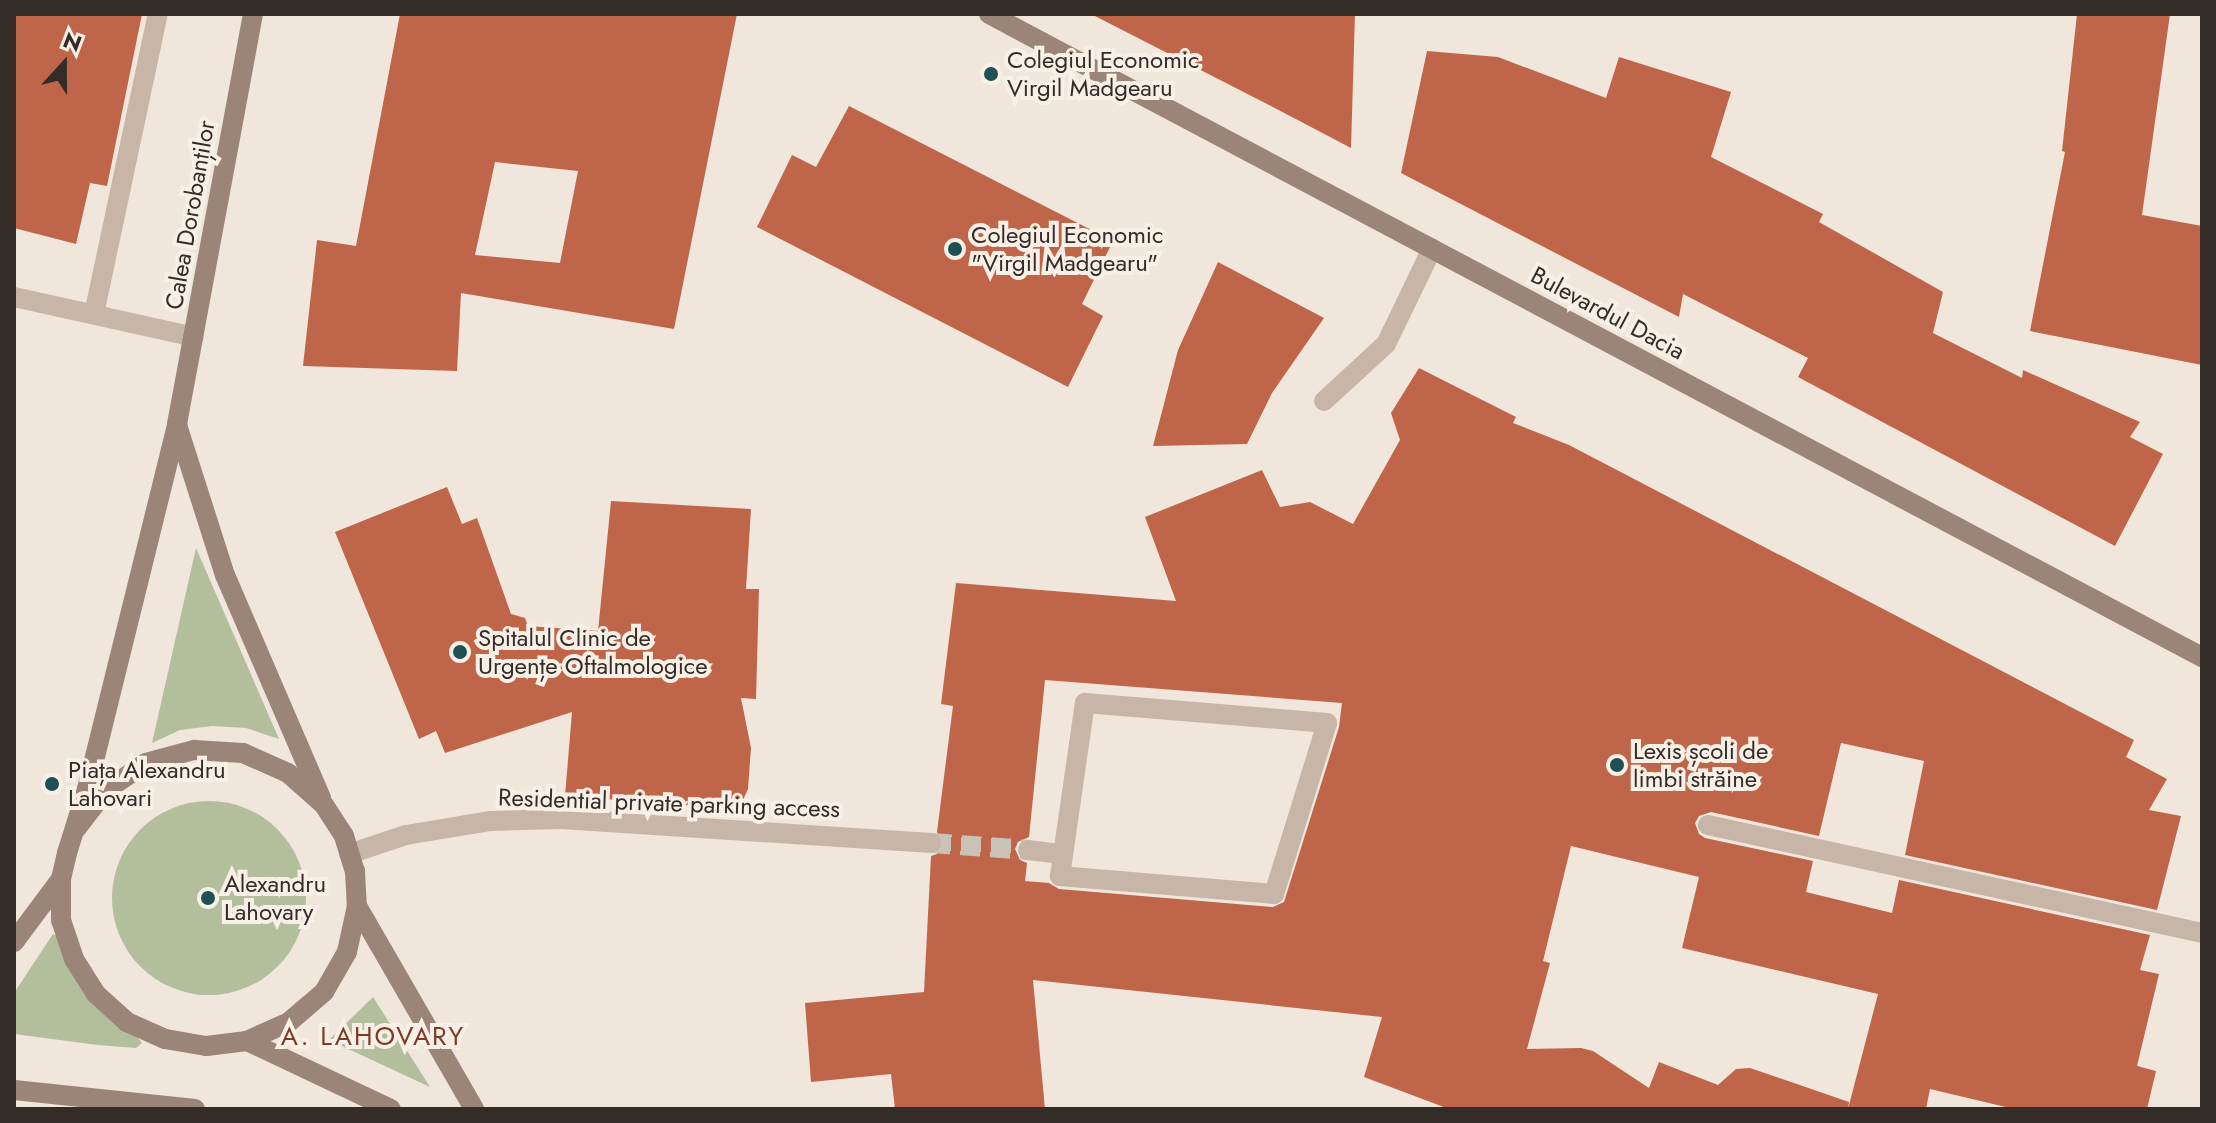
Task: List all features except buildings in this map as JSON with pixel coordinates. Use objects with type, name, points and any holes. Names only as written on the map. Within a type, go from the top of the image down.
[{"type":"street","points":[[94,314],[158,14]]},
{"type":"street","name":"Calea Dorobanților","points":[[177,424],[253,14]]},
{"type":"street","name":"Bulevardul Dacia","points":[[989,14],[2202,657]]},
{"type":"street","points":[[1324,401],[1386,344],[1432,249]]},
{"type":"street","points":[[14,297],[194,337]]},
{"type":"street","points":[[177,424],[225,575],[324,805],[344,836],[355,871],[357,906],[347,952],[324,992],[289,1022],[247,1041],[206,1046],[165,1039],[127,1022],[96,994],[74,959],[61,920],[61,879],[177,424]]},
{"type":"street","points":[[1085,703],[1327,723],[1274,894],[1060,876],[1062,854],[1085,703]]},
{"type":"street","points":[[76,829],[106,790],[146,763],[194,750],[243,753],[288,773],[324,805]]},
{"type":"street","name":"Residential private parking access","points":[[349,854],[406,835],[491,821],[561,819],[931,843]]},
{"type":"street","points":[[1708,825],[2202,933]]},
{"type":"street","points":[[1028,850],[1062,854]]},
{"type":"street","points":[[14,942],[61,879]]},
{"type":"street","points":[[357,906],[474,1109]]},
{"type":"street","points":[[247,1041],[391,1109]]},
{"type":"street","points":[[14,1090],[195,1109]]},
{"type":"green space","points":[[196,548],[279,739],[246,728],[212,726],[180,730],[152,743]]},
{"type":"green space","points":[[209,801],[246,808],[278,829],[299,861],[306,898],[299,935],[278,967],[246,988],[209,995],[172,988],[140,967],[119,935],[112,898],[119,861],[140,829],[172,808]]},
{"type":"green space","points":[[53,934],[63,939],[142,1043],[136,1048],[14,1034],[14,993]]},
{"type":"green space","points":[[373,997],[430,1087],[329,1040]]},
{"type":"tunnel","points":[[931,843],[1028,850]]},
{"type":"place","name":"Colegiul Economic Virgil Madgearu","points":[[991,74]]},
{"type":"place","name":"Colegiul Economic \"Virgil Madgearu\"","points":[[955,249]]},
{"type":"place","name":"Spitalul Clinic de Urgențe Oftalmologice","points":[[460,652]]},
{"type":"place","name":"Lexis școli de limbi străine","points":[[1617,765]]},
{"type":"place","name":"Piața Alexandru Lahovari","points":[[52,784]]},
{"type":"place","name":"Alexandru Lahovary","points":[[208,898]]},
{"type":"district","name":"A. LAHOVARY","points":[[373,1037]]}]
